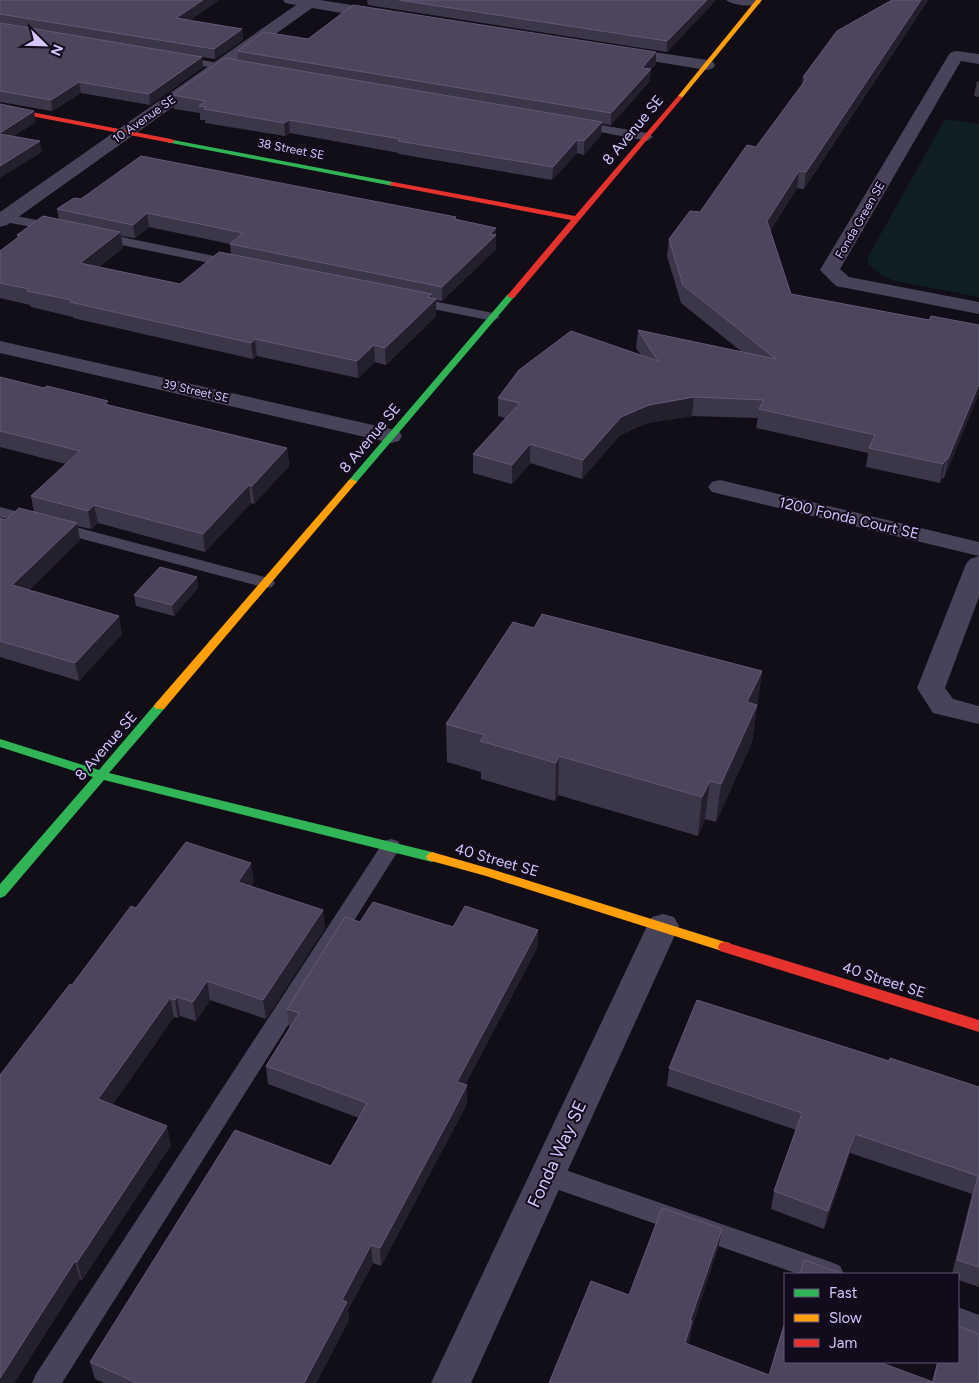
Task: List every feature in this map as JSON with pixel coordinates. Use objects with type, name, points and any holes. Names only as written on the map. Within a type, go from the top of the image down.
[{"type":"street","points":[[290,0],[396,17]]},
{"type":"street","name":"10 Avenue SE","points":[[2,219],[311,2]]},
{"type":"street","name":"8 Avenue SE","points":[[0,894],[647,137],[757,2]]},
{"type":"street","points":[[610,50],[707,65]]},
{"type":"street","name":"Fonda Green SE","points":[[979,59],[956,56],[830,270],[843,282],[979,308]]},
{"type":"street","name":"38 Street SE","points":[[0,108],[576,219]]},
{"type":"street","name":"39 Street SE","points":[[0,347],[391,436]]},
{"type":"street","name":"1200 Fonda Court SE","points":[[720,487],[979,549]]},
{"type":"street","points":[[979,564],[931,688],[943,706],[979,715]]},
{"type":"street","name":"40 Street SE","points":[[0,743],[102,775],[391,846],[487,872],[979,1026]]},
{"type":"street","name":"Fonda Way SE","points":[[452,1383],[663,926]]},
{"type":"lane","points":[[732,0],[757,2]]},
{"type":"lane","points":[[172,58],[248,71]]},
{"type":"lane","points":[[569,124],[647,137]]},
{"type":"lane","points":[[2,219],[78,232],[249,267]]},
{"type":"lane","points":[[395,297],[492,317]]},
{"type":"lane","points":[[0,512],[266,583]]},
{"type":"lane","points":[[46,1383],[391,846]]},
{"type":"lane","points":[[548,1174],[828,1273]]},
{"type":"lane","points":[[959,1319],[979,1327]]},
{"type":"shaded area","points":[[945,119],[979,124],[979,297],[895,281],[883,276],[868,264],[868,257]]},
{"type":"building","points":[[0,0],[203,0],[176,18],[242,29],[214,49],[0,14]]},
{"type":"building","points":[[399,0],[707,0],[667,41]]},
{"type":"building","points":[[892,0],[921,0],[806,172],[799,171],[767,221],[791,294],[929,320],[931,316],[979,325],[979,384],[948,459],[943,464],[869,448],[875,435],[759,409],[764,400],[694,397],[649,405],[621,417],[583,460],[530,444],[512,465],[473,454],[520,403],[498,398],[519,370],[571,331],[658,361],[638,330],[776,359],[683,285],[669,239],[690,211],[700,212],[747,145],[756,147],[807,78],[803,77],[837,31]]},
{"type":"building","points":[[353,5],[656,52],[642,68],[651,69],[611,113],[237,51],[264,32],[308,39]]},
{"type":"building","points":[[0,23],[202,57],[149,94],[79,82],[51,100],[0,91]]},
{"type":"building","points":[[225,58],[602,122],[584,141],[577,140],[553,167],[398,141],[400,139],[289,120],[284,123],[204,109],[206,107],[199,106],[206,101],[172,95]]},
{"type":"building","points":[[0,104],[34,111],[0,133]]},
{"type":"building","points":[[0,134],[40,141],[0,166]]},
{"type":"building","points":[[141,156],[456,217],[454,219],[496,228],[490,234],[496,235],[442,287],[230,244],[243,233],[147,213],[133,225],[57,209],[74,198],[81,199]]},
{"type":"building","points":[[43,216],[120,232],[80,263],[180,284],[219,252],[432,294],[428,297],[436,299],[385,348],[374,345],[357,361],[255,339],[251,343],[70,302],[71,300],[0,283],[0,251],[20,236],[17,235]]},
{"type":"building","points":[[0,377],[108,401],[104,404],[287,448],[252,486],[249,485],[203,534],[94,505],[88,511],[31,496],[80,451],[0,431]]},
{"type":"building","points":[[19,508],[77,523],[12,585],[119,616],[75,663],[0,641],[0,518],[6,520]]},
{"type":"building","points":[[160,567],[197,577],[172,605],[134,595]]},
{"type":"building","points":[[542,614],[762,671],[747,702],[757,705],[721,784],[710,781],[702,797],[559,756],[556,763],[480,741],[485,735],[446,724],[513,622],[534,628]]},
{"type":"building","points":[[186,842],[251,863],[238,882],[323,910],[263,1000],[207,981],[193,1002],[177,997],[175,1000],[170,998],[98,1099],[167,1126],[77,1262],[75,1261],[0,1378],[0,1075],[70,984],[72,985],[131,906],[136,908]]},
{"type":"building","points":[[373,902],[453,927],[465,906],[538,930],[457,1082],[467,1085],[380,1248],[371,1245],[342,1300],[347,1302],[304,1383],[137,1383],[90,1362],[235,1130],[331,1166],[367,1103],[266,1066],[299,1013],[287,1009],[345,917],[360,922]]},
{"type":"building","points":[[697,1000],[889,1061],[890,1058],[979,1087],[979,1267],[957,1260],[978,1176],[855,1134],[828,1211],[774,1191],[802,1113],[669,1068]]},
{"type":"building","points":[[662,1208],[722,1229],[690,1321],[692,1321],[685,1343],[769,1375],[784,1325],[784,1363],[882,1363],[933,1382],[938,1363],[959,1363],[959,1326],[979,1334],[979,1383],[549,1383],[591,1281],[629,1295]]},
{"type":"building","points":[[804,1260],[841,1273],[800,1273]]},
{"type":"traffic: fast","points":[[171,141],[393,184]]},
{"type":"traffic: fast","points":[[352,482],[511,296]]},
{"type":"traffic: fast","points":[[0,893],[160,706]]},
{"type":"traffic: fast","points":[[0,743],[101,775],[432,857]]},
{"type":"traffic: slow","points":[[680,97],[759,0]]},
{"type":"traffic: slow","points":[[160,706],[352,482]]},
{"type":"traffic: slow","points":[[432,857],[487,872],[725,947]]},
{"type":"traffic: jam","points":[[511,296],[680,97]]},
{"type":"traffic: jam","points":[[0,108],[171,141]]},
{"type":"traffic: jam","points":[[393,184],[577,219]]},
{"type":"traffic: jam","points":[[725,947],[979,1026]]}]
